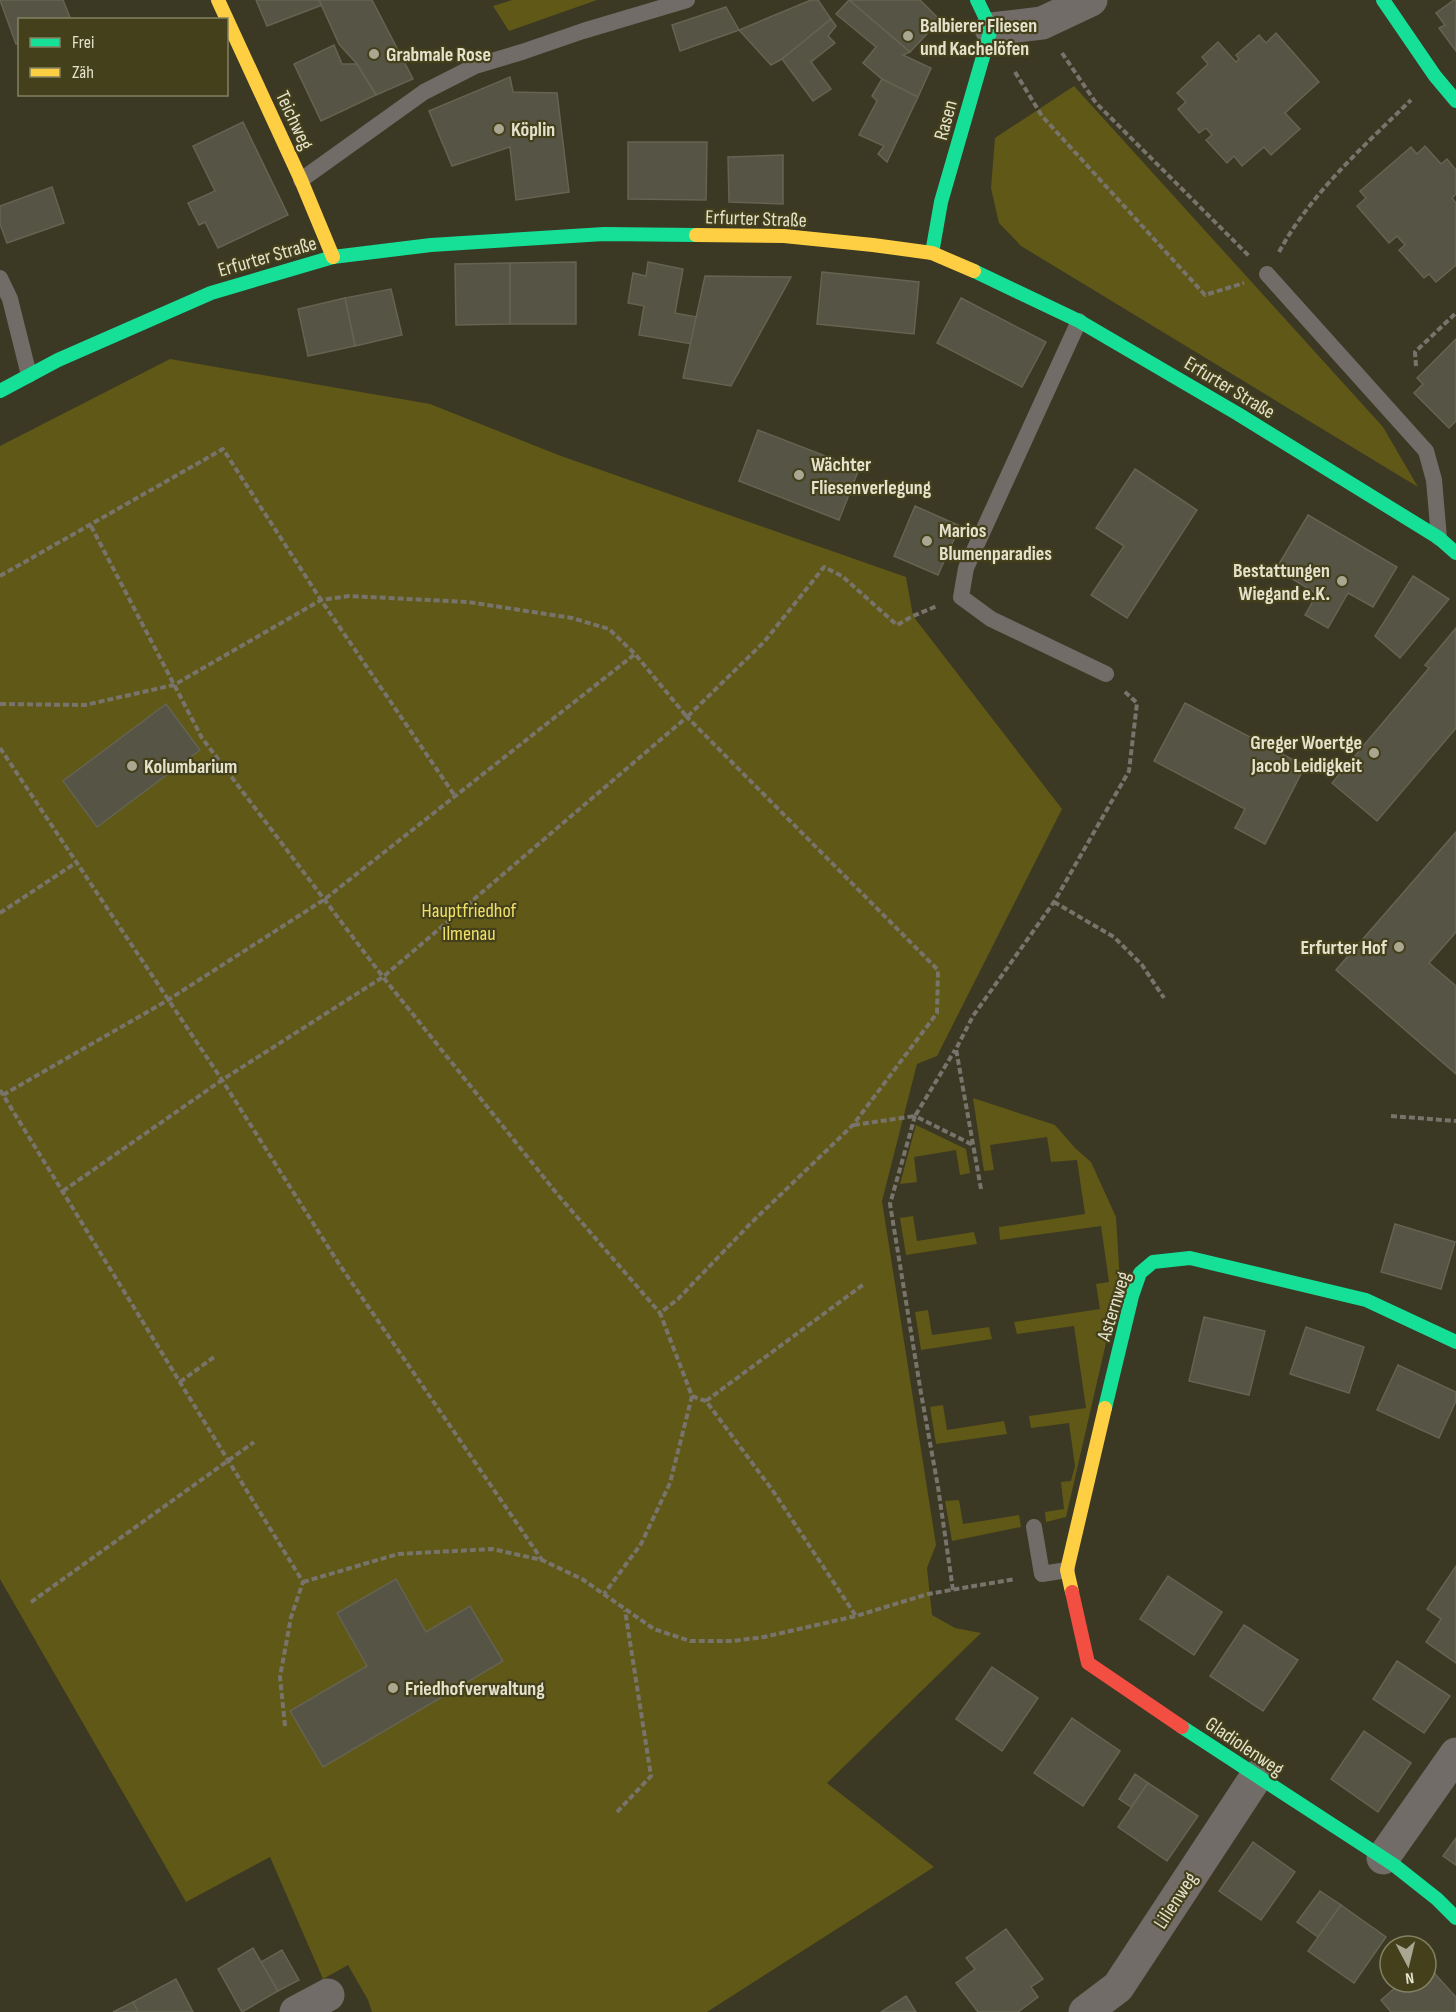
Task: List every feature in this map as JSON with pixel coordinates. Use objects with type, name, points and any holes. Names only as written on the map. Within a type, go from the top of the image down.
[{"type":"street","name":"Teichweg","points":[[218,0],[226,18]]},
{"type":"street","points":[[977,0],[991,29],[1042,23],[1091,0]]},
{"type":"street","points":[[1383,0],[1435,76],[1456,101]]},
{"type":"street","name":"Teichweg","points":[[228,22],[301,180],[333,257]]},
{"type":"street","name":"Rasen","points":[[932,253],[941,202],[991,29]]},
{"type":"street","name":"Erfurter Straße","points":[[0,392],[58,360],[211,293],[333,257],[431,245],[604,234],[784,236],[932,253],[978,272],[1079,321],[1238,414],[1439,538],[1456,553]]},
{"type":"street","name":"Asternweg","points":[[1067,1570],[1132,1296],[1140,1273],[1153,1262],[1190,1258],[1366,1300],[1456,1342]]},
{"type":"street","name":"Gladiolenweg","points":[[1067,1570],[1088,1663],[1256,1777],[1383,1858],[1443,1904],[1456,1918]]},
{"type":"street","points":[[1383,1858],[1456,1754]]},
{"type":"street","name":"Lilienweg","points":[[1085,2012],[1118,1988],[1256,1777]]},
{"type":"lane","points":[[301,180],[424,92],[476,66],[687,0]]},
{"type":"lane","points":[[1267,274],[1426,451],[1434,480],[1439,538]]},
{"type":"lane","points":[[0,278],[29,375]]},
{"type":"lane","points":[[1079,321],[966,568],[961,597],[991,619],[1106,674]]},
{"type":"lane","points":[[1034,1527],[1042,1574],[1067,1570]]},
{"type":"path","points":[[991,29],[1042,116],[1205,295],[1267,274],[1096,103],[1042,23]]},
{"type":"path","points":[[1280,249],[1287,236],[1347,162],[1435,76]]},
{"type":"path","points":[[1416,366],[1415,352],[1456,314]]},
{"type":"path","points":[[0,576],[223,449],[321,600],[455,796]]},
{"type":"path","points":[[91,526],[202,738],[383,977],[558,1195],[660,1313],[692,1396],[670,1483],[641,1544],[604,1594]]},
{"type":"path","points":[[63,1191],[222,1080],[383,977],[687,717],[764,642],[824,567],[842,576],[897,625],[913,616]]},
{"type":"path","points":[[0,704],[85,705],[174,685],[321,600],[350,596],[468,602],[572,618],[609,629],[635,654],[687,717],[938,970],[937,1013],[853,1125],[750,1224],[678,1299],[660,1313]]},
{"type":"path","points":[[3,1095],[168,1000],[325,899],[635,654]]},
{"type":"path","points":[[953,1590],[890,1204],[915,1116],[974,1016],[1054,902],[1129,771],[1137,703],[1106,674]]},
{"type":"path","points":[[0,748],[222,1080],[339,1264],[542,1560]]},
{"type":"path","points":[[0,913],[77,862]]},
{"type":"path","points":[[1054,902],[1114,937],[1142,965],[1164,998]]},
{"type":"path","points":[[956,1049],[981,1189]]},
{"type":"path","points":[[0,1090],[303,1582]]},
{"type":"path","points":[[853,1125],[915,1116],[974,1146]]},
{"type":"path","points":[[1391,1116],[1456,1121]]},
{"type":"path","points":[[706,1401],[864,1284]]},
{"type":"path","points":[[180,1382],[214,1357]]},
{"type":"path","points":[[692,1396],[706,1401],[772,1491],[856,1616]]},
{"type":"path","points":[[31,1602],[254,1442]]},
{"type":"path","points":[[303,1582],[398,1554],[492,1549],[542,1560],[589,1583],[654,1629],[690,1641],[732,1641],[764,1637],[856,1616],[928,1594],[1042,1574]]},
{"type":"path","points":[[285,1726],[280,1677],[291,1617],[303,1582]]},
{"type":"path","points":[[617,1812],[651,1776],[625,1609]]},
{"type":"green space","points":[[512,0],[597,0],[509,31],[493,6]]},
{"type":"green space","points":[[1074,86],[1383,427],[1418,487],[1021,246],[999,223],[991,188],[995,138]]},
{"type":"green space","name":"Hauptfriedhof Ilmenau","points":[[170,359],[430,404],[561,456],[906,577],[913,616],[1062,809],[937,1056],[917,1064],[882,1201],[936,1545],[927,1568],[932,1615],[955,1628],[981,1633],[827,1783],[934,1867],[707,2012],[372,2012],[368,2000],[348,1965],[323,1979],[270,1857],[186,1902],[0,1579],[0,446]]},
{"type":"green space","points":[[973,1098],[1055,1125],[1091,1162],[1116,1217],[1120,1282],[1066,1517],[1046,1522],[1045,1512],[1064,1509],[1061,1482],[1071,1481],[1075,1466],[1069,1423],[1031,1428],[1029,1416],[1086,1408],[1074,1326],[1017,1334],[1014,1322],[1100,1309],[1096,1284],[1109,1282],[1101,1226],[1000,1240],[999,1227],[1085,1214],[1077,1160],[1051,1162],[1047,1137],[990,1145],[994,1170],[984,1171]]},
{"type":"green space","points":[[916,1125],[966,1149],[970,1173],[960,1175],[956,1150],[914,1157],[917,1182],[900,1184]]},
{"type":"green space","points":[[913,1216],[917,1241],[974,1232],[977,1244],[906,1255],[900,1218]]},
{"type":"green space","points":[[928,1310],[932,1335],[989,1327],[992,1339],[921,1350],[915,1312]]},
{"type":"green space","points":[[943,1405],[947,1430],[1004,1421],[1007,1434],[936,1444],[930,1407]]},
{"type":"green space","points":[[959,1500],[963,1524],[1019,1515],[1021,1527],[952,1541],[945,1501]]},
{"type":"building","points":[[0,0],[63,0],[70,18],[18,18],[18,43],[16,44]]},
{"type":"building","points":[[256,0],[319,0],[322,5],[267,26]]},
{"type":"building","name":"Grabmale Rose","points":[[319,0],[372,0],[413,79],[376,95],[357,64],[339,44]]},
{"type":"building","points":[[811,0],[818,0],[831,19],[782,59],[771,65],[739,30]]},
{"type":"building","name":"Balbierer Fliesen und Kachelöfen","points":[[849,0],[920,0],[940,20],[910,52]]},
{"type":"building","points":[[849,0],[910,52],[903,55],[931,68],[918,97],[882,79],[863,63],[876,47],[836,14]]},
{"type":"building","points":[[1456,0],[1456,51],[1439,28],[1445,25],[1436,13]]},
{"type":"building","points":[[726,7],[739,30],[680,51],[672,25]]},
{"type":"building","points":[[831,19],[836,26],[828,36],[835,43],[811,62],[831,89],[813,101],[782,59]]},
{"type":"building","points":[[1276,33],[1319,82],[1285,113],[1300,129],[1271,155],[1264,147],[1242,166],[1234,156],[1227,163],[1206,140],[1212,135],[1206,128],[1199,133],[1178,109],[1186,102],[1177,93],[1208,64],[1202,57],[1218,42],[1236,62],[1239,59],[1236,55],[1259,35],[1266,43]]},
{"type":"building","points":[[334,45],[342,64],[357,64],[376,95],[321,121],[294,64]]},
{"type":"building","name":"Köplin","points":[[510,77],[513,92],[557,93],[569,192],[516,200],[510,147],[452,166],[429,111]]},
{"type":"building","points":[[882,79],[918,97],[887,162],[878,154],[884,146],[859,135],[877,101],[872,96]]},
{"type":"building","points":[[243,122],[288,215],[218,248],[205,222],[199,225],[188,203],[215,191],[193,146]]},
{"type":"building","points":[[628,142],[707,142],[706,200],[628,199]]},
{"type":"building","points":[[1425,146],[1441,164],[1447,159],[1456,170],[1456,194],[1452,198],[1456,203],[1456,265],[1436,282],[1429,274],[1424,278],[1399,250],[1405,245],[1397,236],[1389,243],[1357,206],[1366,198],[1360,191],[1411,147],[1417,154]]},
{"type":"building","points":[[783,155],[783,204],[729,202],[728,157]]},
{"type":"building","points":[[52,187],[64,223],[7,243],[0,224],[0,206]]},
{"type":"building","points":[[576,262],[576,324],[510,324],[510,263]]},
{"type":"building","points":[[648,262],[683,269],[675,313],[697,317],[692,344],[639,335],[644,306],[628,303],[633,273],[646,276]]},
{"type":"building","points":[[510,263],[510,324],[456,325],[455,264]]},
{"type":"building","points":[[822,272],[919,282],[914,334],[817,324]]},
{"type":"building","points":[[705,276],[791,277],[731,386],[683,378]]},
{"type":"building","points":[[391,289],[402,335],[355,346],[345,298]]},
{"type":"building","points":[[345,298],[355,346],[308,356],[298,309]]},
{"type":"building","points":[[961,298],[1046,342],[1022,387],[937,343]]},
{"type":"building","points":[[1456,339],[1456,421],[1449,428],[1414,393],[1423,384],[1417,378]]},
{"type":"building","name":"Wächter Fliesenverlegung","points":[[758,430],[859,469],[839,520],[739,481]]},
{"type":"building","points":[[1135,469],[1197,510],[1127,618],[1091,595],[1124,546],[1096,528]]},
{"type":"building","name":"Marios Blumenparadies","points":[[915,506],[960,526],[938,575],[894,556]]},
{"type":"building","name":"Bestattungen Wiegand e.K.","points":[[1308,515],[1397,567],[1373,607],[1348,593],[1328,628],[1305,615],[1317,594],[1276,569]]},
{"type":"building","points":[[1413,576],[1449,599],[1400,658],[1375,636]]},
{"type":"building","points":[[1456,628],[1456,728],[1377,821],[1332,783],[1429,668],[1425,665]]},
{"type":"building","points":[[1185,703],[1305,766],[1265,844],[1235,828],[1245,809],[1154,761]]},
{"type":"building","name":"Kolumbarium","points":[[166,704],[200,750],[97,827],[63,781]]},
{"type":"building","name":"Erfurter Hof","points":[[1456,832],[1456,932],[1429,963],[1456,986],[1456,1074],[1336,970]]},
{"type":"building","points":[[1395,1224],[1455,1242],[1441,1289],[1381,1272]]},
{"type":"building","points":[[1204,1317],[1265,1331],[1249,1395],[1189,1381]]},
{"type":"building","points":[[1306,1327],[1364,1347],[1349,1393],[1290,1374]]},
{"type":"building","points":[[1398,1365],[1456,1392],[1456,1401],[1439,1438],[1377,1410]]},
{"type":"building","points":[[1456,1566],[1456,1663],[1426,1642],[1441,1619],[1427,1609]]},
{"type":"building","points":[[1168,1576],[1222,1612],[1194,1655],[1140,1619]]},
{"type":"building","name":"Friedhofverwaltung","points":[[396,1579],[426,1632],[470,1606],[503,1661],[323,1767],[290,1711],[367,1666],[337,1613]]},
{"type":"building","points":[[1244,1625],[1298,1660],[1263,1711],[1210,1676]]},
{"type":"building","points":[[1397,1661],[1450,1696],[1424,1733],[1373,1699]]},
{"type":"building","points":[[992,1667],[1038,1698],[1002,1751],[956,1719]]},
{"type":"building","points":[[1072,1718],[1120,1751],[1083,1806],[1034,1773]]},
{"type":"building","points":[[1364,1731],[1411,1763],[1378,1812],[1331,1779]]},
{"type":"building","points":[[1135,1774],[1148,1783],[1131,1807],[1119,1799]]},
{"type":"building","points":[[1148,1783],[1198,1816],[1167,1861],[1118,1827]]},
{"type":"building","points":[[1456,1838],[1456,1865],[1443,1856]]},
{"type":"building","points":[[1253,1842],[1295,1872],[1261,1920],[1219,1891]]},
{"type":"building","points":[[1320,1891],[1341,1905],[1318,1937],[1297,1922]]},
{"type":"building","points":[[1341,1905],[1382,1934],[1378,1934],[1378,1948],[1354,1983],[1308,1951]]},
{"type":"building","points":[[1006,1929],[1043,1979],[1031,1987],[1038,1997],[1018,2012],[978,2012],[956,1983],[975,1969],[966,1958]]},
{"type":"building","points":[[253,1948],[278,1991],[242,2012],[218,1969]]},
{"type":"building","points":[[282,1950],[299,1980],[278,1991],[261,1962]]},
{"type":"building","points":[[1438,1977],[1456,1997],[1456,2012],[1391,2012],[1381,2000],[1388,1994],[1438,1994]]},
{"type":"building","points":[[176,1979],[193,2012],[138,2012],[133,2002]]},
{"type":"building","points":[[906,1996],[916,2012],[881,2012]]},
{"type":"building","points":[[133,2002],[138,2012],[113,2012]]},
{"type":"traffic: fast","points":[[932,253],[941,202],[991,29],[977,0]]},
{"type":"traffic: fast","points":[[1383,0],[1435,76],[1456,101]]},
{"type":"traffic: fast","points":[[0,391],[58,360],[211,293],[333,257],[431,245],[604,234],[696,235]]},
{"type":"traffic: fast","points":[[974,271],[1079,321],[1238,414],[1439,538],[1456,553]]},
{"type":"traffic: fast","points":[[1105,1408],[1132,1296],[1140,1273],[1153,1262],[1190,1258],[1366,1300],[1456,1342]]},
{"type":"traffic: fast","points":[[1182,1727],[1394,1865],[1437,1899],[1456,1918]]},
{"type":"traffic: slow","points":[[218,0],[226,18]]},
{"type":"traffic: slow","points":[[228,22],[301,180],[333,257]]},
{"type":"traffic: slow","points":[[696,235],[784,236],[873,245],[932,253],[974,271]]},
{"type":"traffic: slow","points":[[1072,1592],[1067,1570],[1105,1408]]},
{"type":"traffic: jam","points":[[1072,1592],[1088,1663],[1182,1727]]},
{"type":"place","name":"Balbierer Fliesen und Kachelöfen","points":[[908,36]]},
{"type":"place","name":"Grabmale Rose","points":[[374,54]]},
{"type":"place","name":"Köplin","points":[[499,129]]},
{"type":"place","name":"Wächter Fliesenverlegung","points":[[799,475]]},
{"type":"place","name":"Marios Blumenparadies","points":[[927,541]]},
{"type":"place","name":"Bestattungen Wiegand e.K.","points":[[1342,581]]},
{"type":"place","name":"Greger Woertge Jacob Leidigkeit","points":[[1374,753]]},
{"type":"place","name":"Kolumbarium","points":[[132,766]]},
{"type":"place","name":"Erfurter Hof","points":[[1399,947]]},
{"type":"place","name":"Friedhofverwaltung","points":[[393,1688]]}]
